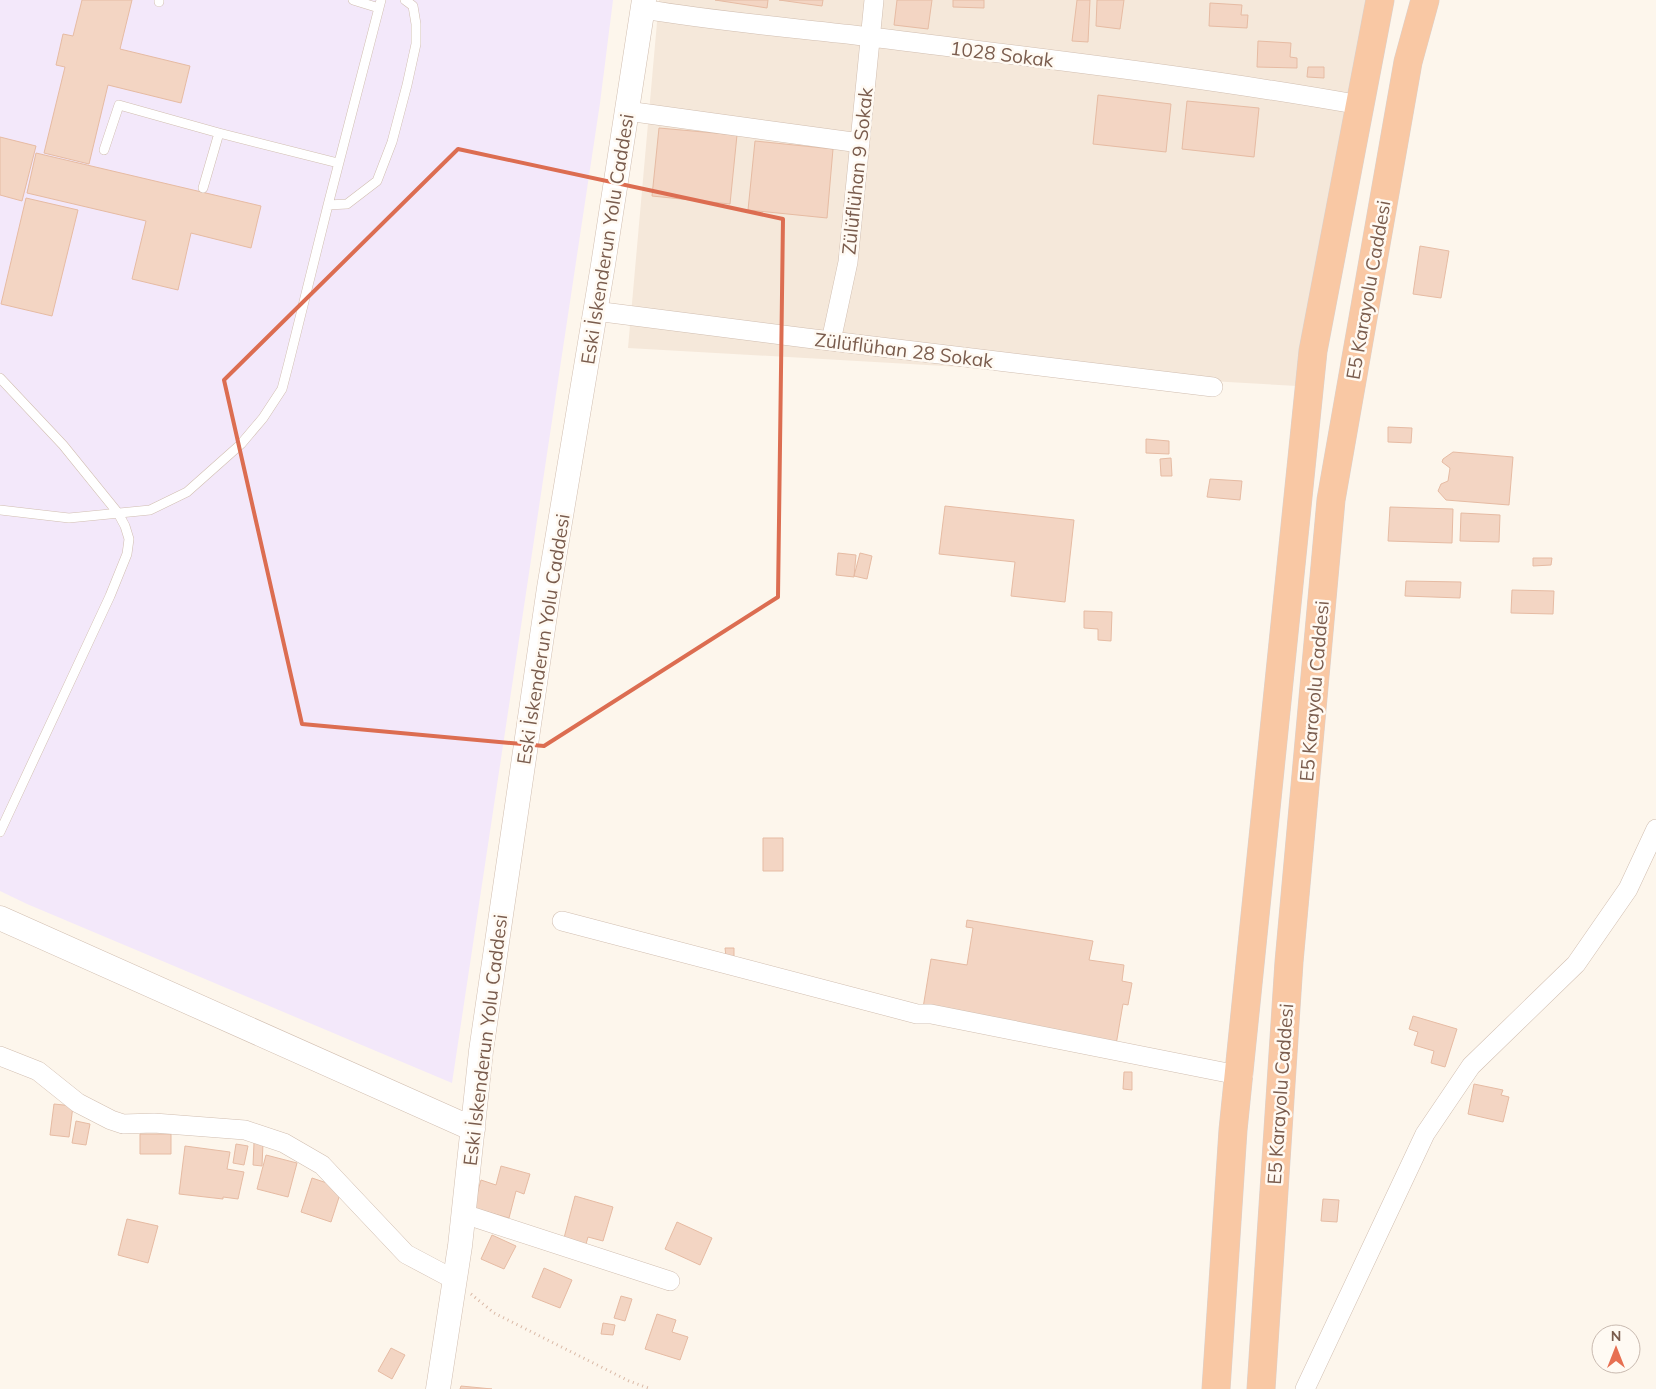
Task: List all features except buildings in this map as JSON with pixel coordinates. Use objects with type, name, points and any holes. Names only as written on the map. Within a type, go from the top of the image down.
[{"type":"highway","name":"E5 Karayolu Caddesi","points":[[1216,1389],[1233,1130],[1241,1076],[1313,350],[1380,0]]},
{"type":"highway","name":"E5 Karayolu Caddesi","points":[[1261,1389],[1289,962],[1331,500],[1408,62],[1426,0]]},
{"type":"street","name":"Zülüflühan 9 Sokak","points":[[831,341],[848,262],[874,0]]},
{"type":"street","name":"1028 Sokak","points":[[644,4],[693,18],[870,37],[1264,88],[1360,105]]},
{"type":"street","name":"Eski İskenderun Yolu Caddesi","points":[[438,1389],[464,1214],[481,1051],[548,598],[644,4]]},
{"type":"street","points":[[627,112],[860,143]]},
{"type":"street","name":"Zülüflühan 28 Sokak","points":[[595,311],[1214,387]]},
{"type":"street","points":[[1305,1389],[1425,1134],[1471,1066],[1576,964],[1628,889],[1656,830]]},
{"type":"street","points":[[0,918],[473,1128]]},
{"type":"street","points":[[562,921],[917,1014],[931,1014],[1241,1076]]},
{"type":"street","points":[[0,1056],[38,1070],[78,1103],[123,1124],[154,1123],[245,1130],[284,1143],[322,1165],[406,1254],[455,1280]]},
{"type":"street","points":[[464,1214],[670,1282]]},
{"type":"lane","points":[[0,510],[70,518],[150,510],[187,492],[241,444],[263,418],[282,389],[380,4],[352,0]]},
{"type":"lane","points":[[328,205],[346,204],[377,181],[392,142],[416,44],[416,24],[413,6],[405,0]]},
{"type":"lane","points":[[104,150],[118,105],[338,163]]},
{"type":"lane","points":[[203,188],[219,133]]},
{"type":"lane","points":[[0,378],[63,445],[118,514],[125,526],[129,539],[127,554],[110,596],[0,832]]},
{"type":"path","points":[[455,1280],[494,1313],[629,1381],[651,1389]]},
{"type":"highlighted area","points":[[458,149],[783,219],[778,597],[544,746],[302,724],[224,380]]},
{"type":"shaded area","points":[[0,0],[613,0],[600,103],[452,1083],[0,891]]},
{"type":"shaded area","points":[[659,0],[1371,0],[1297,386],[628,348]]}]
